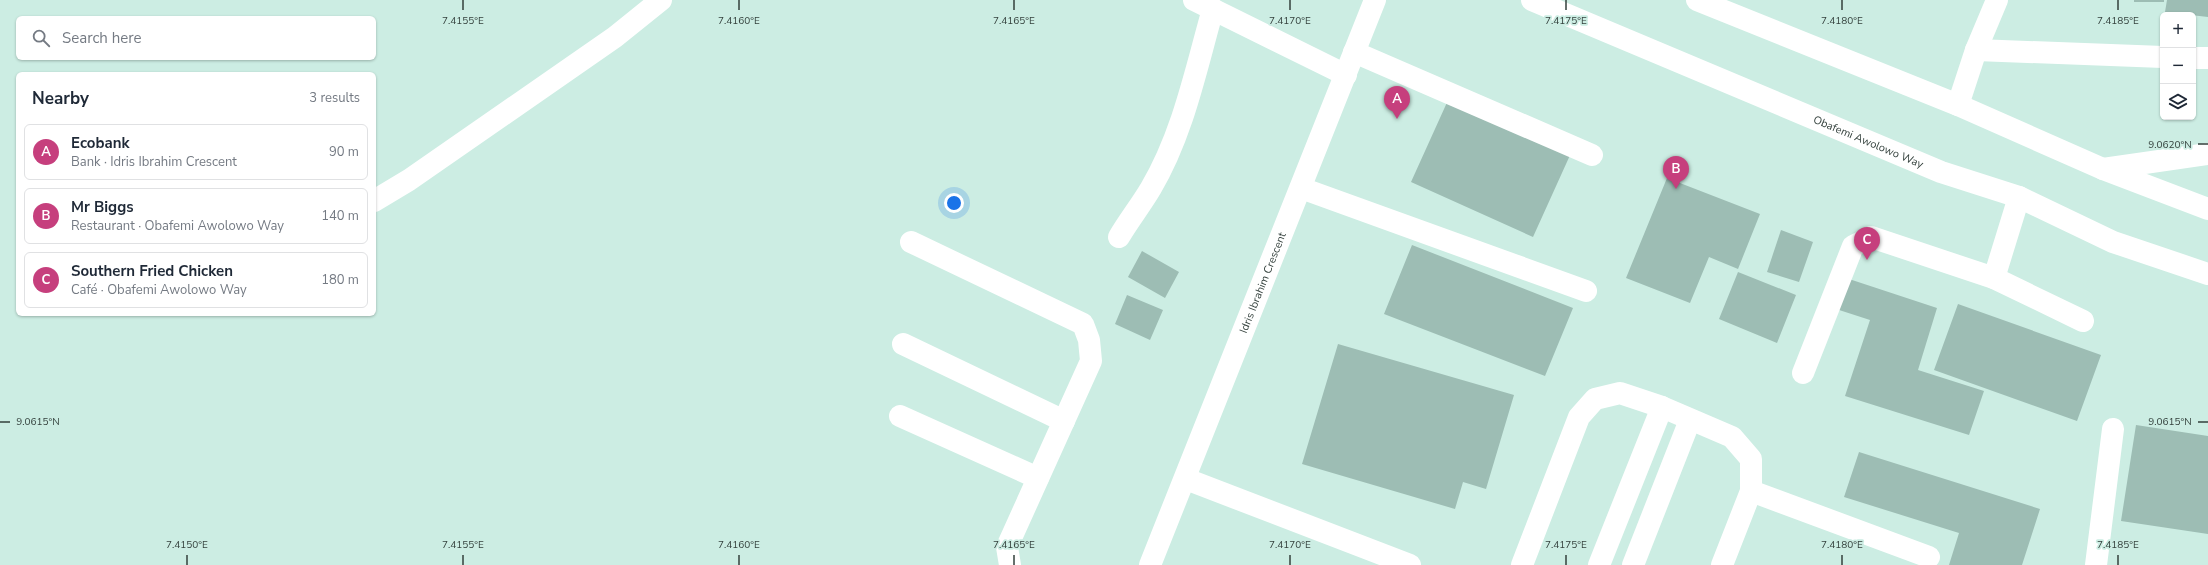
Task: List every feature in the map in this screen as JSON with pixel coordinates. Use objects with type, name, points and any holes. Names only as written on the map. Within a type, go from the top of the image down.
[{"type":"street","points":[[376,200],[409,180],[615,37],[661,0]]},
{"type":"street","name":"Idris Ibrahim Crescent","points":[[1150,565],[1186,478],[1375,0]]},
{"type":"street","name":"Obafemi Awolowo Way","points":[[1532,0],[1941,172],[2019,197],[2113,242],[2208,274]]},
{"type":"street","points":[[1697,0],[1958,105],[2103,169],[2208,209]]},
{"type":"street","points":[[1958,105],[1976,50],[1997,0]]},
{"type":"street","points":[[1119,236],[1151,188],[1168,153],[1182,118],[1203,4],[1346,75]]},
{"type":"street","points":[[1976,50],[2160,57]]},
{"type":"street","points":[[1354,52],[1592,155]]},
{"type":"street","points":[[2196,58],[2208,58]]},
{"type":"street","points":[[2103,169],[2208,154]]},
{"type":"street","points":[[1301,188],[1586,291]]},
{"type":"street","points":[[1994,278],[2019,197]]},
{"type":"street","points":[[1803,373],[1853,246],[1861,240],[1871,236],[1994,278],[2083,322]]},
{"type":"street","points":[[911,242],[1083,324],[1089,340],[1091,361],[1007,547],[1010,565]]},
{"type":"street","points":[[903,344],[1064,421]]},
{"type":"street","points":[[1522,565],[1579,417],[1595,399],[1620,392],[1732,438],[1751,459],[1751,491],[1722,565]]},
{"type":"street","points":[[1599,565],[1662,408]]},
{"type":"street","points":[[900,416],[1038,478]]},
{"type":"street","points":[[1633,565],[1690,420]]},
{"type":"street","points":[[2096,565],[2114,429]]},
{"type":"street","points":[[1186,478],[1410,565]]},
{"type":"street","points":[[1751,491],[1929,557]]},
{"type":"building","points":[[2134,0],[2164,0],[2164,2],[2134,2]]},
{"type":"building","points":[[2167,0],[2208,0],[2208,17],[2196,16],[2196,12],[2165,12]]},
{"type":"building","points":[[1449,98],[1571,153],[1533,237],[1411,182]]},
{"type":"building","points":[[1667,178],[1760,214],[1738,269],[1709,257],[1690,303],[1626,278]]},
{"type":"building","points":[[1781,230],[1813,242],[1799,282],[1767,272]]},
{"type":"building","points":[[1412,245],[1573,308],[1545,376],[1384,314]]},
{"type":"building","points":[[1142,251],[1179,272],[1165,298],[1128,277]]},
{"type":"building","points":[[1738,272],[1796,295],[1777,343],[1719,319]]},
{"type":"building","points":[[1846,278],[1937,308],[1918,370],[1984,391],[1969,435],[1845,396],[1870,320],[1836,309]]},
{"type":"building","points":[[1127,295],[1163,310],[1150,340],[1115,324]]},
{"type":"building","points":[[1958,304],[2101,355],[2077,421],[1934,370]]},
{"type":"building","points":[[1338,344],[1514,395],[1486,489],[1463,482],[1455,509],[1302,464]]},
{"type":"building","points":[[2136,425],[2208,436],[2208,534],[2121,521]]},
{"type":"building","points":[[1859,452],[2040,509],[2022,565],[1949,565],[1959,533],[1844,497]]},
{"type":"place","name":"Ecobank","points":[[1397,119]]},
{"type":"place","name":"Mr Biggs","points":[[1676,189]]},
{"type":"place","name":"Southern Fried Chicken","points":[[1867,260]]}]
